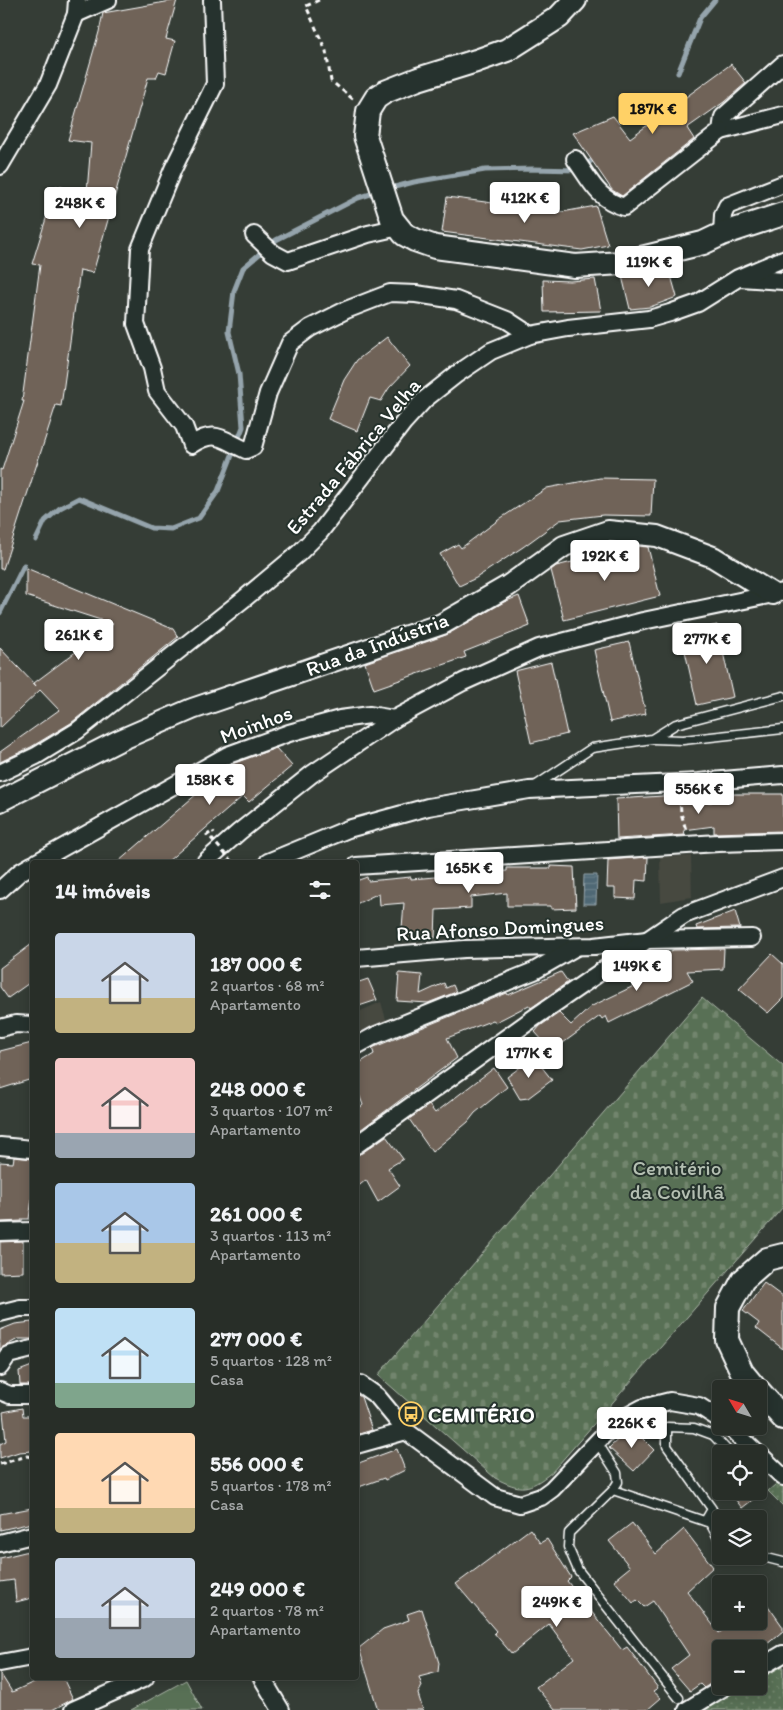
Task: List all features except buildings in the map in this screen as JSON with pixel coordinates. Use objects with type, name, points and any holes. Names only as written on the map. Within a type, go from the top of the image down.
[{"type":"main road","points":[[575,0],[559,17],[507,50],[418,79],[385,92],[376,98],[368,111],[365,136],[372,162],[395,223],[404,234],[436,247],[575,266],[621,263],[703,242],[783,214]]},
{"type":"main road","points":[[749,1380],[742,1372],[727,1340],[728,1308],[743,1280],[767,1259],[783,1255]]},
{"type":"main road","points":[[768,1401],[783,1418]]},
{"type":"street","points":[[0,166],[48,85],[76,7],[108,0]]},
{"type":"street","points":[[212,0],[215,84],[173,169],[140,249],[136,324],[152,368],[157,391],[184,426],[191,445],[203,437],[218,436],[246,450],[253,447],[268,393],[290,343],[310,328],[346,310],[390,293],[416,294],[456,300],[507,320],[530,336]]},
{"type":"street","points":[[721,131],[723,117],[783,64]]},
{"type":"street","points":[[575,159],[600,194],[612,203],[624,206],[721,131],[783,115]]},
{"type":"street","points":[[722,234],[723,215],[727,206],[783,184]]},
{"type":"street","points":[[254,235],[273,253],[288,261],[395,223]]},
{"type":"street","name":"Estrada Fábrica Velha","points":[[0,773],[36,756],[77,730],[245,598],[299,553],[320,532],[404,422],[424,400],[457,374],[491,351],[530,336],[568,328],[649,319],[670,313],[698,303],[738,278],[783,259]]},
{"type":"street","points":[[738,278],[783,281]]},
{"type":"street","name":"Rua da Indústria","points":[[0,801],[118,741],[192,709],[442,624],[508,586],[564,546],[608,532],[657,536],[713,557],[778,593]]},
{"type":"street","points":[[207,860],[312,774],[394,720],[463,682],[539,648],[643,621],[778,593]]},
{"type":"street","name":"Moinhos","points":[[41,860],[228,755],[289,733],[340,719],[370,715],[394,720]]},
{"type":"street","points":[[272,860],[348,829],[428,807],[529,790],[699,782],[783,775]]},
{"type":"street","points":[[359,866],[689,845],[783,842]]},
{"type":"street","points":[[0,890],[20,872],[30,866]]},
{"type":"street","points":[[359,1142],[684,916],[783,878]]},
{"type":"street","name":"Rua Afonso Domingues","points":[[359,958],[464,949],[578,946],[647,940],[752,938]]},
{"type":"street","points":[[359,1044],[376,1035],[534,971],[578,946]]},
{"type":"street","points":[[8,1026],[30,1012]]},
{"type":"street","points":[[8,1026],[30,1024]]},
{"type":"street","points":[[0,1146],[30,1149]]},
{"type":"street","points":[[0,1232],[30,1232]]},
{"type":"street","points":[[0,1313],[20,1308],[30,1308]]},
{"type":"street","points":[[0,1367],[8,1355],[30,1350]]},
{"type":"street","points":[[359,1384],[377,1396],[406,1432],[495,1497],[520,1504],[541,1497],[552,1489],[616,1422],[642,1408],[670,1401],[699,1406],[712,1414]]},
{"type":"street","points":[[0,1391],[10,1395],[30,1395]]},
{"type":"street","points":[[359,1444],[406,1432]]},
{"type":"street","points":[[738,1435],[748,1445]]},
{"type":"street","points":[[767,1462],[783,1477]]},
{"type":"street","points":[[0,1543],[30,1536]]},
{"type":"street","points":[[767,1663],[783,1654]]},
{"type":"street","points":[[0,1663],[30,1657]]},
{"type":"street","points":[[72,1710],[140,1680]]},
{"type":"street","points":[[263,1680],[281,1710]]},
{"type":"street","points":[[683,1704],[712,1692]]},
{"type":"lane","points":[[652,739],[676,724],[783,696]]},
{"type":"lane","points":[[529,790],[592,748],[652,739],[683,740],[783,729]]},
{"type":"lane","points":[[705,1521],[712,1509],[667,1446],[668,1427],[694,1428],[713,1435],[722,1445]]},
{"type":"lane","points":[[597,1442],[617,1473],[618,1482],[613,1490],[569,1533],[568,1547],[578,1570],[683,1704]]},
{"type":"lane","points":[[613,1490],[705,1521],[710,1523],[712,1527]]},
{"type":"lane","points":[[767,1558],[783,1562]]},
{"type":"path","points":[[318,0],[306,6],[326,51],[331,81],[354,100]]},
{"type":"path","points":[[680,796],[681,813],[689,845]]},
{"type":"path","points":[[211,838],[230,860]]},
{"type":"path","points":[[0,1464],[30,1456]]},
{"type":"shaded area","points":[[691,856],[692,897],[661,902],[660,857]]},
{"type":"shaded area","points":[[381,1002],[388,1026],[359,1039],[359,1012]]},
{"type":"green space","name":"Cemitério da Covilhã","points":[[702,998],[783,1066],[783,1207],[552,1472],[530,1486],[518,1487],[504,1482],[495,1478],[378,1375]]},
{"type":"green space","points":[[783,1478],[783,1506],[768,1491]]},
{"type":"green space","points":[[783,1666],[783,1710],[703,1710],[727,1695],[767,1695],[767,1675]]},
{"type":"green space","points":[[186,1680],[202,1710],[131,1710]]},
{"type":"water","points":[[584,875],[597,875],[596,904],[583,904]]},
{"type":"waterway","points":[[678,73],[700,18],[715,0]]},
{"type":"waterway","points":[[387,189],[414,182],[485,170],[578,170],[591,161]]},
{"type":"waterway","points":[[36,540],[45,521],[60,508],[79,498],[151,528],[171,529],[199,518],[218,491],[243,427],[239,374],[229,332],[234,291],[243,268],[276,240],[358,198],[377,192]]},
{"type":"waterway","points":[[0,613],[24,565]]},
{"type":"place","name":"CEMITÉRIO","points":[[411,1414]]}]
